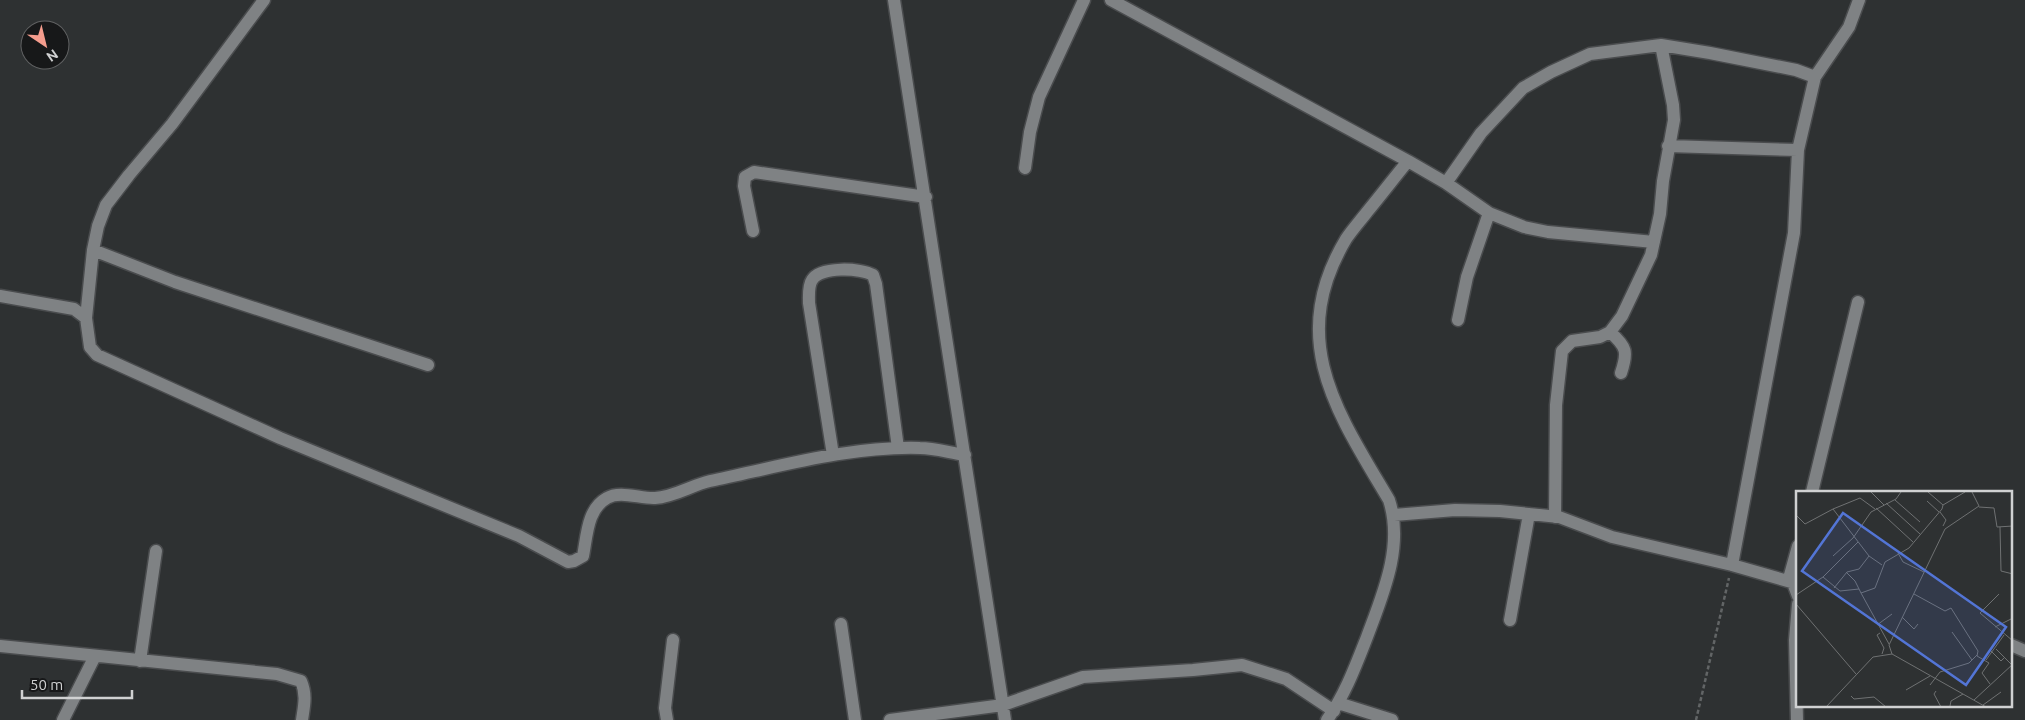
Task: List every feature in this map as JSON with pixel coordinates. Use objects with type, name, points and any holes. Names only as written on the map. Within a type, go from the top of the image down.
[{"type":"street","points":[[264,0],[172,124],[106,205],[98,226],[93,250],[86,318],[90,347],[97,355],[280,438],[519,536],[568,562],[583,556],[592,513],[608,497],[629,495],[656,498],[699,484],[833,455],[898,448],[922,448],[965,455]]},
{"type":"street","points":[[894,0],[926,197],[1004,720]]},
{"type":"street","points":[[1025,168],[1030,132],[1039,97],[1084,0]]},
{"type":"street","points":[[1111,0],[1408,161],[1446,183],[1489,213],[1524,227],[1548,232],[1654,242]]},
{"type":"street","points":[[1732,565],[1794,233],[1798,150],[1815,77],[1849,27],[1859,0]]},
{"type":"street","points":[[1446,183],[1481,133],[1523,88],[1551,72],[1590,54],[1661,45],[1710,52],[1796,70],[1815,77]]},
{"type":"street","points":[[1555,517],[1556,405],[1562,351],[1572,341],[1600,337],[1610,332],[1622,316],[1651,254],[1654,242],[1660,214],[1668,146],[1674,120],[1673,104],[1661,45]]},
{"type":"street","points":[[1668,146],[1798,150]]},
{"type":"street","points":[[1333,711],[1355,668],[1383,596],[1392,558],[1394,515],[1389,500],[1338,411],[1324,373],[1319,340],[1325,285],[1347,237],[1408,161]]},
{"type":"street","points":[[753,231],[744,186],[745,177],[754,172],[926,197]]},
{"type":"street","points":[[1458,320],[1467,277],[1489,213]]},
{"type":"street","points":[[93,250],[175,282],[428,365]]},
{"type":"street","points":[[833,455],[809,303],[810,287],[813,278],[819,274],[856,268],[872,275],[876,284],[898,448]]},
{"type":"street","points":[[0,296],[74,309],[86,318]]},
{"type":"street","points":[[1812,491],[1858,302]]},
{"type":"street","points":[[1610,332],[1624,344],[1626,350],[1621,373]]},
{"type":"street","points":[[1394,515],[1455,510],[1500,511],[1555,517],[1612,537],[1732,565],[1795,583]]},
{"type":"street","points":[[1510,620],[1529,514]]},
{"type":"street","points":[[140,661],[156,551]]},
{"type":"street","points":[[1795,583],[1790,575],[1796,553]]},
{"type":"street","points":[[841,624],[856,720]]},
{"type":"street","points":[[667,720],[665,708],[673,640]]},
{"type":"street","points":[[2012,645],[2025,651]]},
{"type":"street","points":[[0,646],[277,674],[301,681],[305,689],[302,720]]},
{"type":"street","points":[[63,720],[95,656]]},
{"type":"street","points":[[890,720],[1003,705],[1083,677],[1242,665],[1286,679],[1333,711],[1392,720]]},
{"type":"path","points":[[1696,720],[1732,565]]}]
